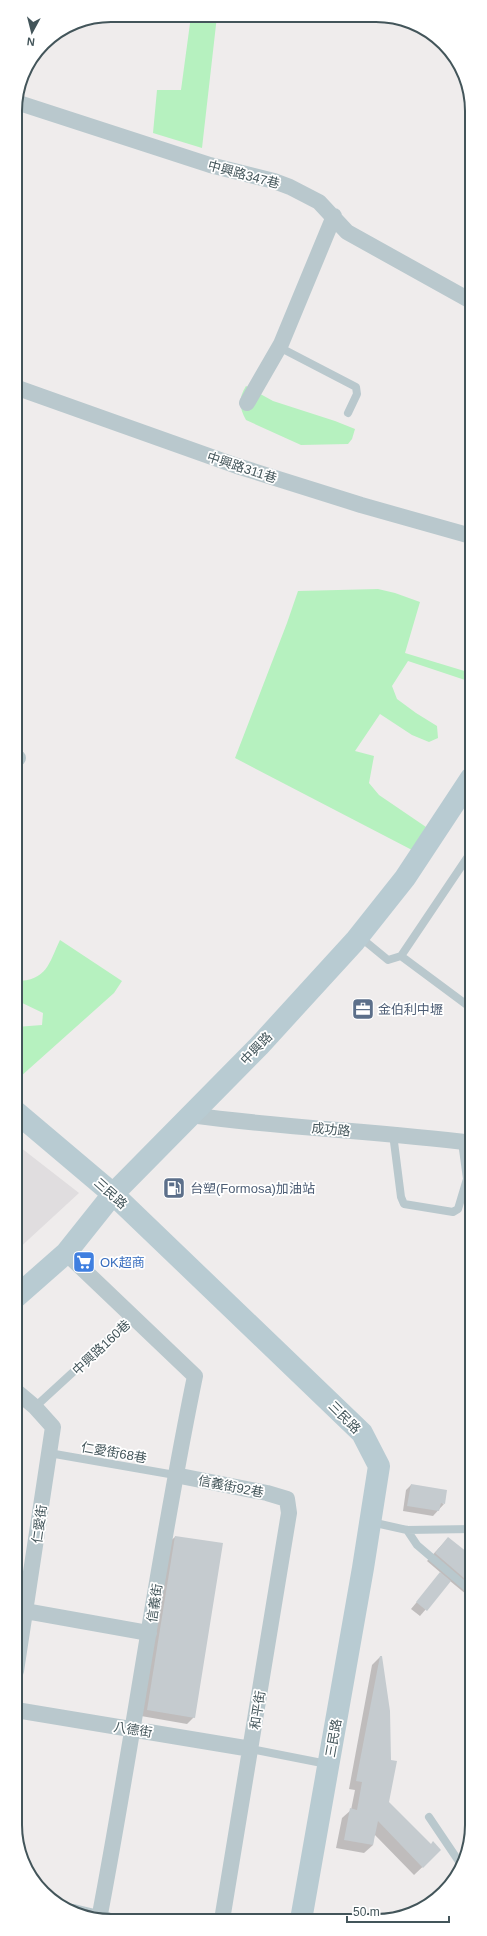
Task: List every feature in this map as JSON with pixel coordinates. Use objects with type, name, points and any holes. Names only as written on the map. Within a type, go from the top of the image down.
[{"type":"street","name":"中興路347巷","points":[[22,104],[210,165],[274,181],[319,202],[334,216],[346,232],[465,298]]},
{"type":"street","points":[[247,403],[280,347],[334,216]]},
{"type":"street","name":"中興路311巷","points":[[22,389],[237,466],[361,505],[465,534]]},
{"type":"street","name":"中興路","points":[[22,1292],[66,1253],[113,1194],[259,1046],[359,936],[405,878],[465,787]]},
{"type":"street","name":"成功路","points":[[190,1115],[235,1121],[393,1134],[465,1143]]},
{"type":"street","name":"三民路","points":[[22,1117],[113,1194],[362,1433],[379,1466],[302,1914]]},
{"type":"street","name":"中興路160巷","points":[[66,1253],[133,1317]]},
{"type":"street","name":"信義街","points":[[100,1913],[134,1729],[175,1475],[195,1376],[133,1317]]},
{"type":"street","name":"仁愛街","points":[[22,1398],[35,1407],[53,1427],[22,1635]]},
{"type":"street","name":"信義街92巷","points":[[175,1475],[267,1493],[287,1499]]},
{"type":"street","name":"和平街","points":[[223,1914],[251,1749],[288,1512],[287,1499]]},
{"type":"street","points":[[26,1611],[149,1633]]},
{"type":"street","name":"八德街","points":[[22,1711],[251,1749]]},
{"type":"lane","points":[[280,347],[356,387],[357,394],[348,413]]},
{"type":"lane","points":[[359,936],[388,960],[401,956],[465,861]]},
{"type":"lane","points":[[401,956],[465,1003]]},
{"type":"lane","points":[[393,1134],[401,1197],[404,1204],[453,1212],[458,1209],[465,1186]]},
{"type":"lane","name":"中興路160巷","points":[[35,1407],[133,1317]]},
{"type":"lane","name":"仁愛街68巷","points":[[49,1453],[175,1475]]},
{"type":"lane","points":[[370,1522],[407,1530],[465,1530]]},
{"type":"lane","points":[[407,1530],[417,1545],[465,1586]]},
{"type":"lane","points":[[251,1749],[328,1764]]},
{"type":"lane","points":[[429,1817],[458,1860]]},
{"type":"shaded area","points":[[22,1149],[79,1193],[22,1245]]},
{"type":"green space","points":[[190,22],[216,22],[202,148],[153,133],[157,90],[181,90]]},
{"type":"green space","points":[[246,386],[273,401],[355,429],[352,439],[348,444],[301,445],[246,420],[240,403]]},
{"type":"green space","points":[[378,589],[395,593],[420,602],[405,653],[465,671],[465,680],[408,661],[392,686],[397,699],[437,726],[438,738],[429,742],[412,735],[380,714],[355,751],[374,756],[369,783],[379,795],[426,827],[412,850],[235,758],[298,591]]},
{"type":"green space","points":[[60,940],[122,981],[114,993],[22,1075],[22,1027],[42,1025],[43,1013],[22,1003],[22,980],[34,978],[41,974],[49,963]]},
{"type":"building","points":[[411,1484],[447,1490],[445,1504],[441,1503],[439,1511],[407,1506]]},
{"type":"building","points":[[175,1536],[223,1543],[195,1718],[147,1710]]},
{"type":"building","points":[[448,1537],[465,1550],[465,1579],[435,1553]]},
{"type":"building","points":[[440,1572],[451,1581],[427,1611],[416,1602]]},
{"type":"building","points":[[380,1656],[382,1656],[390,1711],[391,1760],[397,1761],[389,1802],[431,1844],[433,1841],[441,1850],[423,1868],[378,1821],[373,1845],[344,1840],[350,1808],[357,1810],[362,1782],[356,1781]]},
{"type":"place","name":"金伯利中壢","points":[[363,1009]]},
{"type":"place","name":"台塑(Formosa)加油站","points":[[174,1188]]},
{"type":"place","name":"OK超商","points":[[84,1262]]}]
